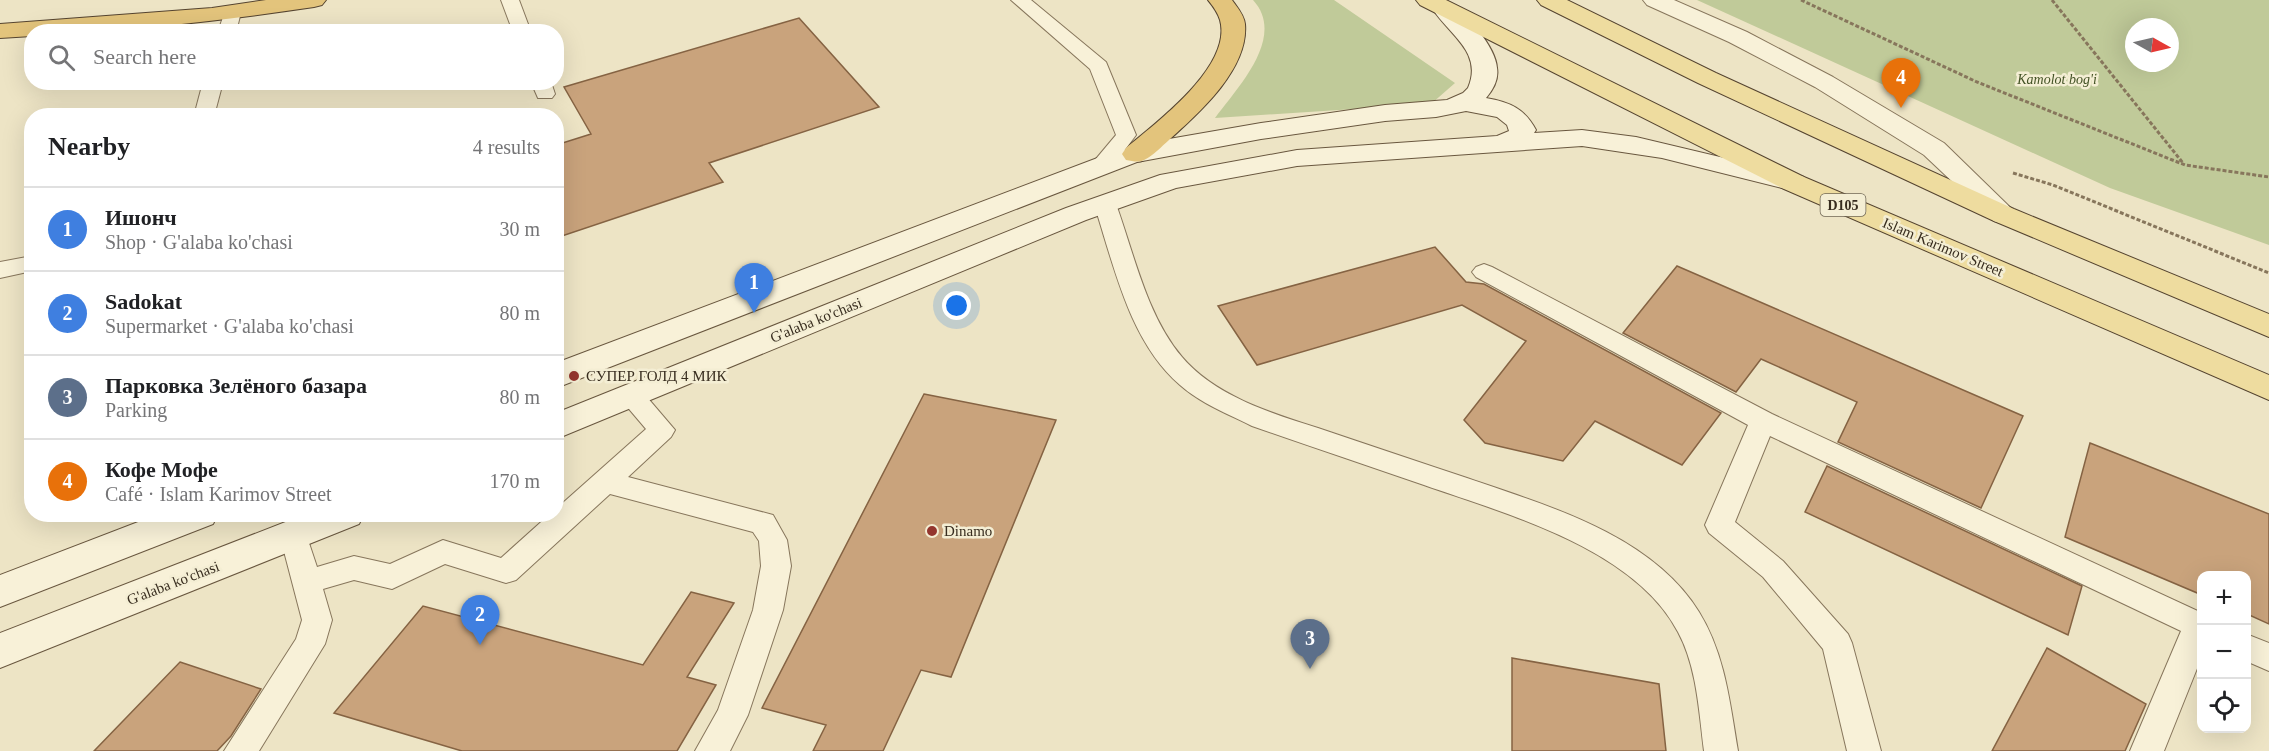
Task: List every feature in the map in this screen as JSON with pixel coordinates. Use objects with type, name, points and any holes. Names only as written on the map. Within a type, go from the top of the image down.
[{"type":"highway","points":[[39,24],[173,0]]},
{"type":"highway","points":[[178,24],[229,22],[314,0]]},
{"type":"highway","points":[[1136,154],[1190,106],[1216,77],[1230,48],[1233,23],[1220,0]]},
{"type":"highway","points":[[0,31],[24,27]]},
{"type":"highway","points":[[0,31],[24,30]]},
{"type":"main road","points":[[1549,0],[1707,78],[2004,215],[2269,326]]},
{"type":"main road","points":[[1654,0],[1738,37],[1824,82],[1934,148],[2004,215]]},
{"type":"main road","points":[[564,373],[1057,182],[1136,154],[1250,133],[1402,111],[1460,107],[1479,92],[1486,75],[1483,58],[1474,39],[1437,5]]},
{"type":"main road","name":"Islam Karimov Street","points":[[1437,5],[1794,183],[2269,388]]},
{"type":"main road","points":[[1464,103],[1497,108],[1519,118],[1523,130],[1518,137],[1500,144]]},
{"type":"main road","name":"G'alaba ko'chasi","points":[[564,424],[1090,209],[1170,181],[1297,158],[1582,138],[1617,140],[1794,183]]},
{"type":"main road","points":[[0,591],[179,522]]},
{"type":"main road","name":"G'alaba ko'chasi","points":[[0,651],[327,522]]},
{"type":"lane","points":[[510,0],[519,24]]},
{"type":"lane","points":[[1020,0],[1099,66],[1126,135],[1101,166]]},
{"type":"lane","points":[[206,108],[211,90]]},
{"type":"lane","points":[[1090,209],[1150,329],[1166,354],[1189,379],[1223,400],[1261,419],[1557,520],[1602,543],[1651,578],[1686,615],[1699,642],[1708,670],[1721,751]]},
{"type":"lane","points":[[0,270],[24,265]]},
{"type":"lane","points":[[1484,272],[1763,421],[2198,625]]},
{"type":"lane","points":[[564,519],[662,430],[631,396]]},
{"type":"lane","points":[[1763,421],[1719,525],[1773,569],[1837,642],[1864,751]]},
{"type":"lane","points":[[605,482],[763,523],[773,540],[776,566],[768,610],[732,715],[712,751]]},
{"type":"lane","points":[[307,582],[354,568],[392,577],[442,552],[506,571],[561,522]]},
{"type":"lane","points":[[241,751],[310,644],[317,620],[294,536]]},
{"type":"lane","points":[[2147,751],[2197,633]]},
{"type":"lane","points":[[2251,649],[2269,657]]},
{"type":"path","points":[[1802,0],[1977,82],[2185,165],[2269,177]]},
{"type":"path","points":[[2052,0],[2185,165]]},
{"type":"path","points":[[2010,172],[2053,185],[2269,273]]},
{"type":"green space","points":[[1253,0],[1334,0],[1455,83],[1431,104],[1215,118],[1246,77],[1262,46],[1264,30],[1262,14]]},
{"type":"green space","name":"Kamolot bog'i","points":[[1697,0],[2269,0],[2269,245],[2110,188]]},
{"type":"building","points":[[799,18],[879,107],[709,163],[723,182],[564,235],[564,142],[591,134],[564,87]]},
{"type":"building","points":[[1435,247],[1466,282],[1484,284],[1721,413],[1682,465],[1595,421],[1563,461],[1485,443],[1464,420],[1526,341],[1462,305],[1257,365],[1218,306]]},
{"type":"building","points":[[1677,266],[2023,416],[1981,508],[1838,442],[1857,402],[1761,359],[1736,392],[1623,333]]},
{"type":"building","name":"Dinamo","points":[[924,394],[1056,420],[951,677],[921,670],[883,751],[813,751],[826,725],[762,708]]},
{"type":"building","points":[[2090,443],[2269,514],[2269,624],[2251,616],[2251,571],[2197,571],[2197,593],[2065,537]]},
{"type":"building","points":[[1827,466],[2082,586],[2068,635],[1805,512]]},
{"type":"building","points":[[691,592],[734,603],[687,677],[716,685],[677,751],[462,751],[334,713],[423,606],[643,665]]},
{"type":"building","points":[[2047,648],[2146,704],[2125,751],[1992,751]]},
{"type":"building","points":[[1512,658],[1659,684],[1666,751],[1512,751]]},
{"type":"building","points":[[180,662],[261,689],[231,736],[217,751],[94,751]]},
{"type":"place","name":"Кофе Мофе","points":[[1901,108]]},
{"type":"place","name":"Ишонч","points":[[754,313]]},
{"type":"place","name":"СУПЕР ГОЛД 4 МИК","points":[[574,376]]},
{"type":"place","name":"Dinamo","points":[[932,531]]},
{"type":"place","name":"Sadokat","points":[[480,645]]},
{"type":"place","name":"Парковка Зелёного базара","points":[[1310,669]]}]
